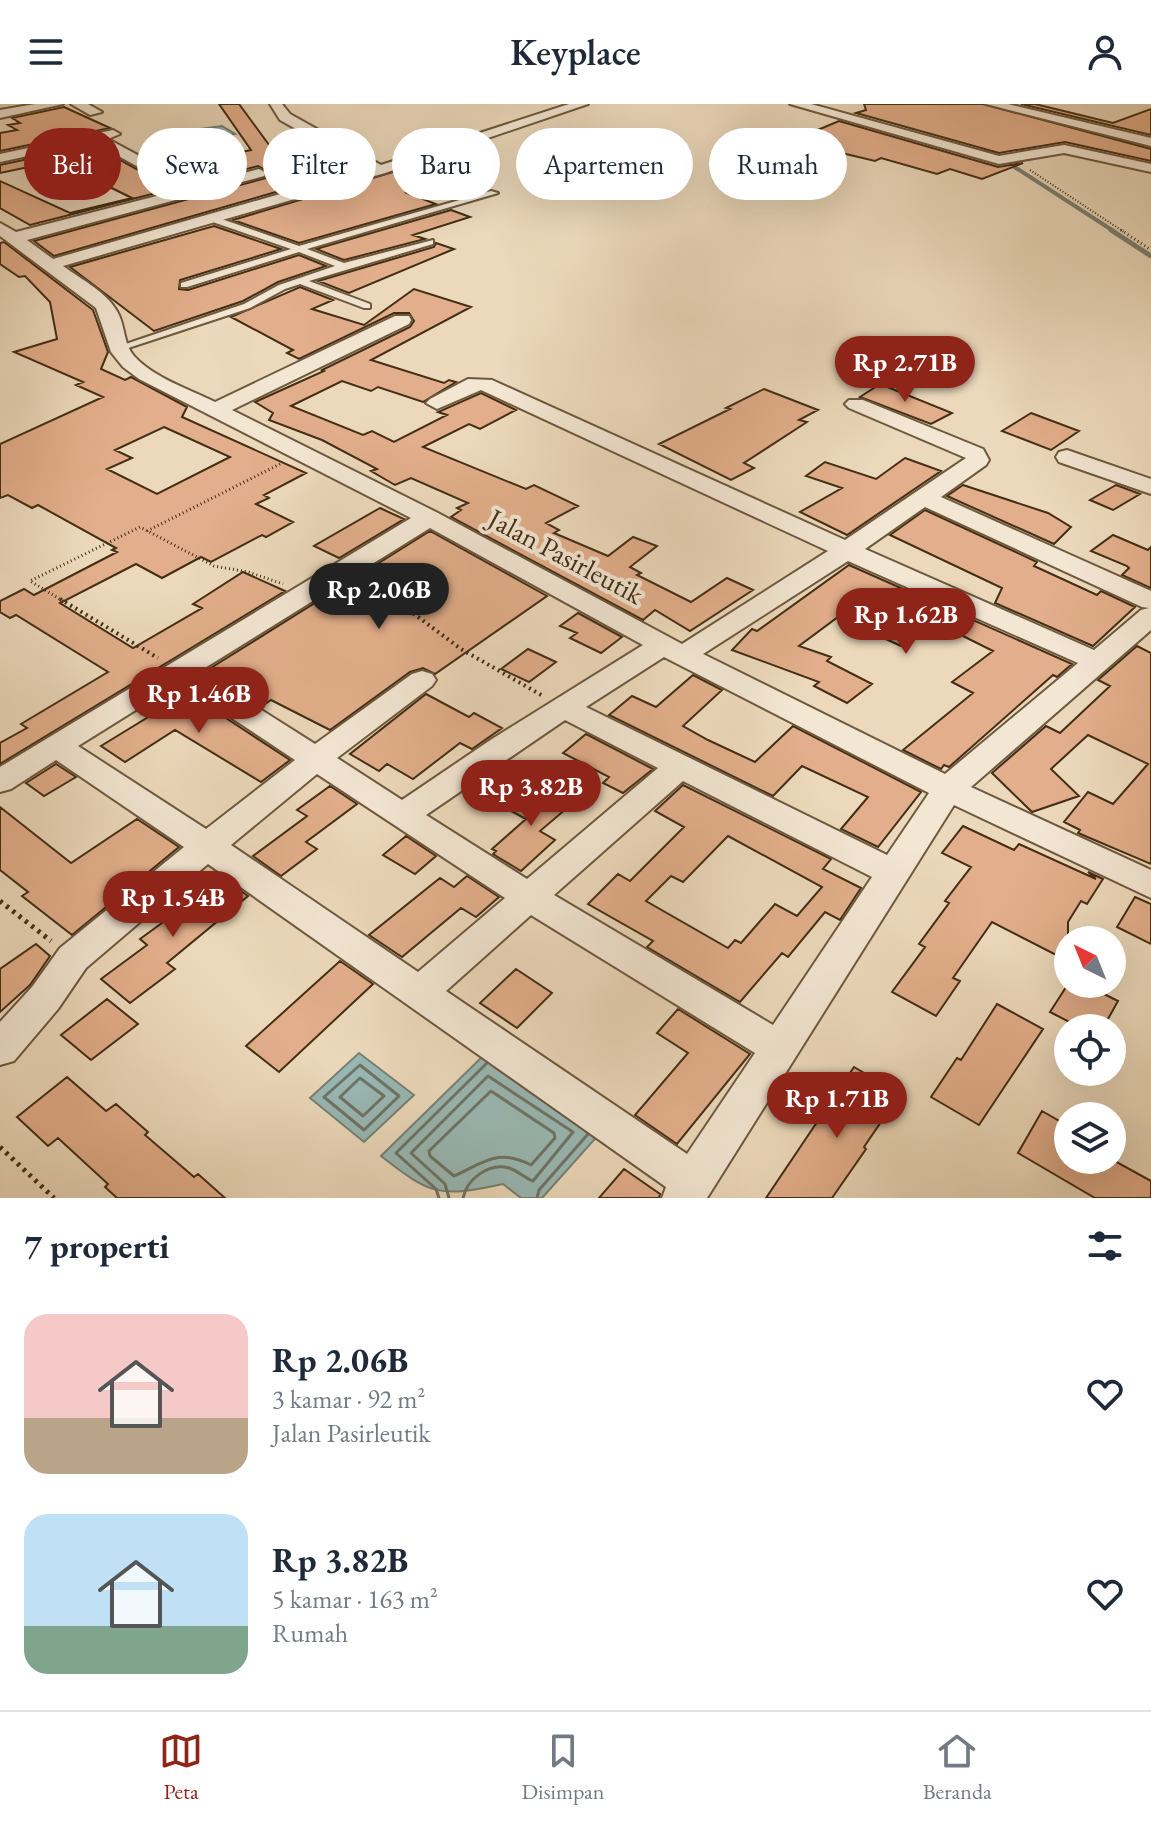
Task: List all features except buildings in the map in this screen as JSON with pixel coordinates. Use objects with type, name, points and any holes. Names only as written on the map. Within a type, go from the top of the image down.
[{"type":"street","points":[[0,126],[57,104]]},
{"type":"street","points":[[77,104],[92,119]]},
{"type":"street","points":[[276,104],[285,117],[380,170]]},
{"type":"street","points":[[53,264],[380,170],[582,104]]},
{"type":"street","points":[[796,104],[1007,160],[1064,149],[1151,168]]},
{"type":"street","points":[[992,104],[1151,142]]},
{"type":"street","points":[[1039,115],[1063,107],[1151,128]]},
{"type":"street","points":[[0,114],[36,112]]},
{"type":"street","points":[[0,158],[24,153]]},
{"type":"street","points":[[247,176],[259,173]]},
{"type":"street","points":[[7,233],[153,200]]},
{"type":"street","name":"Jalan Pasirleutik","points":[[7,233],[94,295],[111,313],[119,348],[127,360],[146,375],[429,518],[673,650],[948,789],[1151,885]]},
{"type":"street","points":[[215,410],[402,320]]},
{"type":"street","points":[[437,403],[475,383],[485,384],[846,551],[1098,662]]},
{"type":"street","points":[[403,815],[503,746],[846,551],[977,463],[978,457],[856,404]]},
{"type":"street","points":[[1067,457],[1151,487]]},
{"type":"street","points":[[924,498],[1151,601]]},
{"type":"street","points":[[0,781],[429,518]]},
{"type":"street","points":[[56,746],[420,992],[688,1190],[948,789],[1151,616]]},
{"type":"street","points":[[180,671],[529,897],[780,1049]]},
{"type":"street","points":[[0,1049],[45,998],[73,958],[316,759],[422,680]]},
{"type":"street","points":[[566,709],[895,874]]},
{"type":"street","points":[[420,992],[680,766]]},
{"type":"lane","points":[[184,285],[470,200]]},
{"type":"lane","points":[[210,218],[343,266]]},
{"type":"lane","points":[[119,348],[247,306],[343,266],[430,242]]},
{"type":"lane","points":[[301,281],[367,306]]},
{"type":"path","points":[[1007,160],[1151,250]]},
{"type":"path","points":[[147,531],[300,454]]},
{"type":"path","points":[[180,671],[30,581],[140,527],[214,566],[248,572],[306,592]]},
{"type":"path","points":[[343,571],[382,590],[461,649],[566,709]]},
{"type":"path","points":[[0,901],[73,958]]},
{"type":"path","points":[[0,1147],[54,1198]]},
{"type":"water","points":[[488,1051],[602,1131],[542,1198],[521,1198],[503,1184],[464,1191],[437,1190],[412,1179],[381,1156]]},
{"type":"water","points":[[359,1053],[414,1095],[364,1142],[310,1098]]},
{"type":"waterway","points":[[982,146],[1115,232]]},
{"type":"waterway","points":[[1111,230],[1151,256]]}]
